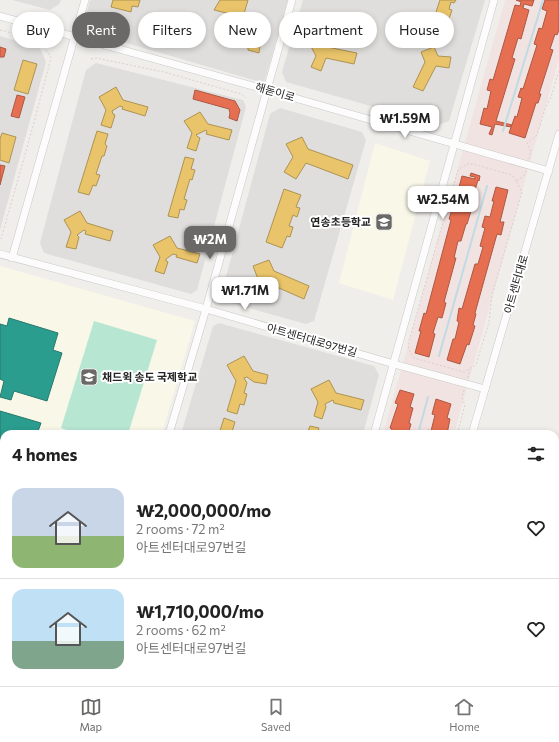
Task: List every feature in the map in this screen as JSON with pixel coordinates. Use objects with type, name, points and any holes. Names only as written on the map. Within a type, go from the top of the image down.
[{"type":"street","points":[[81,12],[85,0]]},
{"type":"street","points":[[170,430],[206,309],[292,0]]},
{"type":"street","points":[[375,430],[494,0]]},
{"type":"street","name":"해돋이로","points":[[0,16],[72,35]]},
{"type":"street","points":[[12,258],[72,43]]},
{"type":"street","name":"해돋이로","points":[[117,48],[549,171]]},
{"type":"street","name":"아트센터대로","points":[[473,430],[559,134]]},
{"type":"street","name":"아트센터대로97번길","points":[[0,254],[206,309],[485,389]]},
{"type":"path","points":[[0,30],[36,39],[41,42],[51,58],[1,239]]},
{"type":"path","points":[[91,59],[96,58],[164,72],[241,94],[246,98]]},
{"type":"path","points":[[531,154],[527,143],[537,136],[559,70]]},
{"type":"path","points":[[467,164],[473,164],[512,174],[516,181],[522,192],[492,295],[487,329],[476,365],[464,372],[414,358],[409,350],[408,344],[458,170],[467,164]]},
{"type":"path","points":[[516,181],[524,176],[526,172]]},
{"type":"path","points":[[469,375],[471,369]]},
{"type":"path","points":[[458,430],[465,405],[462,398],[464,390]]},
{"type":"shaded area","points":[[12,0],[61,0],[59,4],[50,10]]},
{"type":"shaded area","points":[[90,0],[288,0],[285,12],[279,12],[279,31],[264,83],[144,48],[206,48],[206,12],[138,12],[138,46],[130,44],[130,12],[87,12]]},
{"type":"shaded area","points":[[303,0],[485,0],[449,121],[438,125],[286,82],[282,72],[289,48],[377,48],[377,12],[300,12]]},
{"type":"shaded area","points":[[505,0],[559,0],[559,59],[455,430],[384,430]]},
{"type":"shaded area","points":[[0,36],[12,40],[12,48],[40,48],[46,62],[0,230]]},
{"type":"shaded area","points":[[96,63],[243,100],[246,107],[197,290],[191,294],[44,253],[40,243],[86,70]]},
{"type":"shaded area","points":[[280,108],[362,132],[366,140],[314,321],[306,324],[224,301],[221,295],[270,114]]},
{"type":"shaded area","name":"연송초등학교","points":[[375,143],[430,161],[393,300],[339,283]]},
{"type":"shaded area","name":"채드윅 송도 국제학교","points":[[0,266],[195,321],[163,430],[0,430]]},
{"type":"shaded area","points":[[219,323],[374,366],[379,375],[364,430],[182,430],[213,326]]},
{"type":"green space","points":[[94,321],[157,340],[129,430],[68,430],[61,428]]},
{"type":"building: Homes","points":[[113,0],[140,0],[138,7],[132,6],[131,12],[111,7]]},
{"type":"building: Homes","points":[[220,0],[248,0],[244,12],[222,12],[214,10]]},
{"type":"building: Homes","points":[[440,0],[456,0],[454,3],[451,2],[449,9],[452,10],[451,12],[436,12]]},
{"type":"building: Homes","points":[[248,48],[260,48],[259,53],[248,50]]},
{"type":"building: Homes","points":[[312,48],[332,48],[357,53],[354,64],[326,58],[321,71],[311,67],[316,56]]},
{"type":"building: Homes","points":[[434,48],[438,56],[451,57],[449,68],[436,66],[423,91],[413,87],[425,62],[421,52]]},
{"type":"building: Homes","points":[[23,60],[37,64],[28,94],[14,90]]},
{"type":"building: Homes","points":[[116,87],[123,100],[148,107],[145,116],[122,109],[123,107],[120,106],[112,111],[115,115],[111,128],[101,125],[106,110],[99,97]]},
{"type":"building: Homes","points":[[200,112],[208,124],[232,130],[229,140],[206,134],[206,130],[196,135],[200,138],[196,151],[187,148],[192,133],[184,121]]},
{"type":"building: Homes","points":[[97,131],[108,134],[105,144],[107,146],[96,174],[100,175],[96,186],[93,185],[89,195],[78,192]]},
{"type":"building: Homes","points":[[2,133],[16,137],[9,163],[0,160],[0,139]]},
{"type":"building: Homes","points":[[302,137],[308,149],[353,165],[348,179],[306,163],[296,179],[284,172],[293,157],[286,144]]},
{"type":"building: Homes","points":[[185,157],[194,159],[191,169],[195,170],[192,180],[190,179],[184,199],[187,200],[184,210],[180,209],[178,218],[168,216]]},
{"type":"building: Homes","points":[[284,189],[301,195],[296,207],[300,208],[297,217],[293,215],[289,226],[293,227],[290,237],[287,236],[282,248],[266,242]]},
{"type":"building: Homes","points":[[80,211],[87,223],[113,231],[110,241],[85,234],[86,231],[84,230],[77,235],[79,237],[76,249],[66,247],[71,232],[64,220]]},
{"type":"building: Homes","points":[[170,236],[177,248],[200,254],[197,263],[176,257],[177,255],[173,254],[166,259],[168,262],[164,274],[155,271],[160,257],[153,245]]},
{"type":"building: Homes","points":[[269,260],[274,271],[309,286],[304,299],[272,285],[263,299],[250,293],[258,279],[253,266]]},
{"type":"building: Homes","points":[[244,356],[253,371],[268,375],[266,384],[254,382],[247,377],[244,378],[247,383],[244,393],[247,394],[244,405],[240,404],[237,414],[227,411],[236,381],[227,365]]},
{"type":"building: Homes","points":[[329,380],[336,393],[364,400],[361,410],[334,403],[333,400],[325,404],[326,407],[322,419],[314,416],[318,402],[311,389]]},
{"type":"building: Homes","points":[[224,418],[235,422],[233,430],[220,430]]},
{"type":"building: Homes","points":[[310,426],[319,428],[318,430],[308,430]]},
{"type":"building: Shops","points":[[516,0],[534,0],[532,6],[524,4],[523,8],[529,10],[521,39],[518,38],[512,58],[515,59],[496,121],[512,125],[511,127],[495,124],[492,135],[489,134],[492,127],[480,124],[484,108],[487,109],[491,91],[487,90],[490,79],[493,80],[515,5],[520,6],[521,2]]},
{"type":"building: Shops","points":[[545,0],[559,0],[559,30],[557,35],[555,34],[550,49],[553,50],[539,94],[541,94],[538,103],[536,103],[525,138],[509,133],[515,116],[517,117],[522,98],[518,97],[521,88],[523,89],[537,45],[534,44],[539,28],[542,29],[547,11],[542,9]]},
{"type":"building: Shops","points":[[0,47],[6,49],[4,57],[0,57]]},
{"type":"building: Shops","points":[[195,90],[235,101],[240,110],[237,121],[229,118],[229,109],[193,99]]},
{"type":"building: Shops","points":[[17,95],[25,97],[19,118],[11,116]]},
{"type":"building: Shops","points":[[0,165],[5,166],[0,185]]},
{"type":"building: Shops","points":[[471,173],[480,176],[479,181],[478,180],[469,210],[471,211],[467,224],[461,241],[458,241],[454,258],[456,258],[444,302],[446,303],[442,318],[438,317],[433,333],[435,334],[429,357],[415,353],[421,331],[419,331],[424,313],[426,314],[451,220],[449,219],[462,176],[475,179],[475,177],[470,176]]},
{"type":"building: Shops","points":[[496,187],[508,190],[500,222],[504,222],[501,235],[497,234],[475,313],[473,325],[475,326],[469,345],[467,344],[460,364],[447,360],[453,339],[455,339],[459,322],[457,321],[459,308],[462,309],[475,264],[478,264],[483,247],[480,246],[485,228],[482,227],[485,216],[490,217]]},
{"type":"building: Shops","points":[[400,390],[414,394],[410,407],[413,408],[409,423],[411,424],[409,430],[392,430],[390,428],[398,404],[395,403]]},
{"type":"building: Shops","points":[[436,399],[451,404],[447,418],[450,419],[448,430],[431,430],[435,415],[432,414]]},
{"type":"building: Schools","points":[[9,318],[58,333],[53,350],[62,353],[47,401],[14,391],[11,400],[0,397],[4,381],[0,379],[0,324],[7,326]]},
{"type":"building: Schools","points":[[0,411],[41,423],[38,430],[0,430]]},
{"type":"waterway","points":[[503,131],[543,0]]},
{"type":"waterway","points":[[439,356],[487,186]]},
{"type":"waterway","points":[[419,430],[428,397]]},
{"type":"place","name":"연송초등학교","points":[[384,222]]},
{"type":"place","name":"채드윅 송도 국제학교","points":[[89,377]]}]
